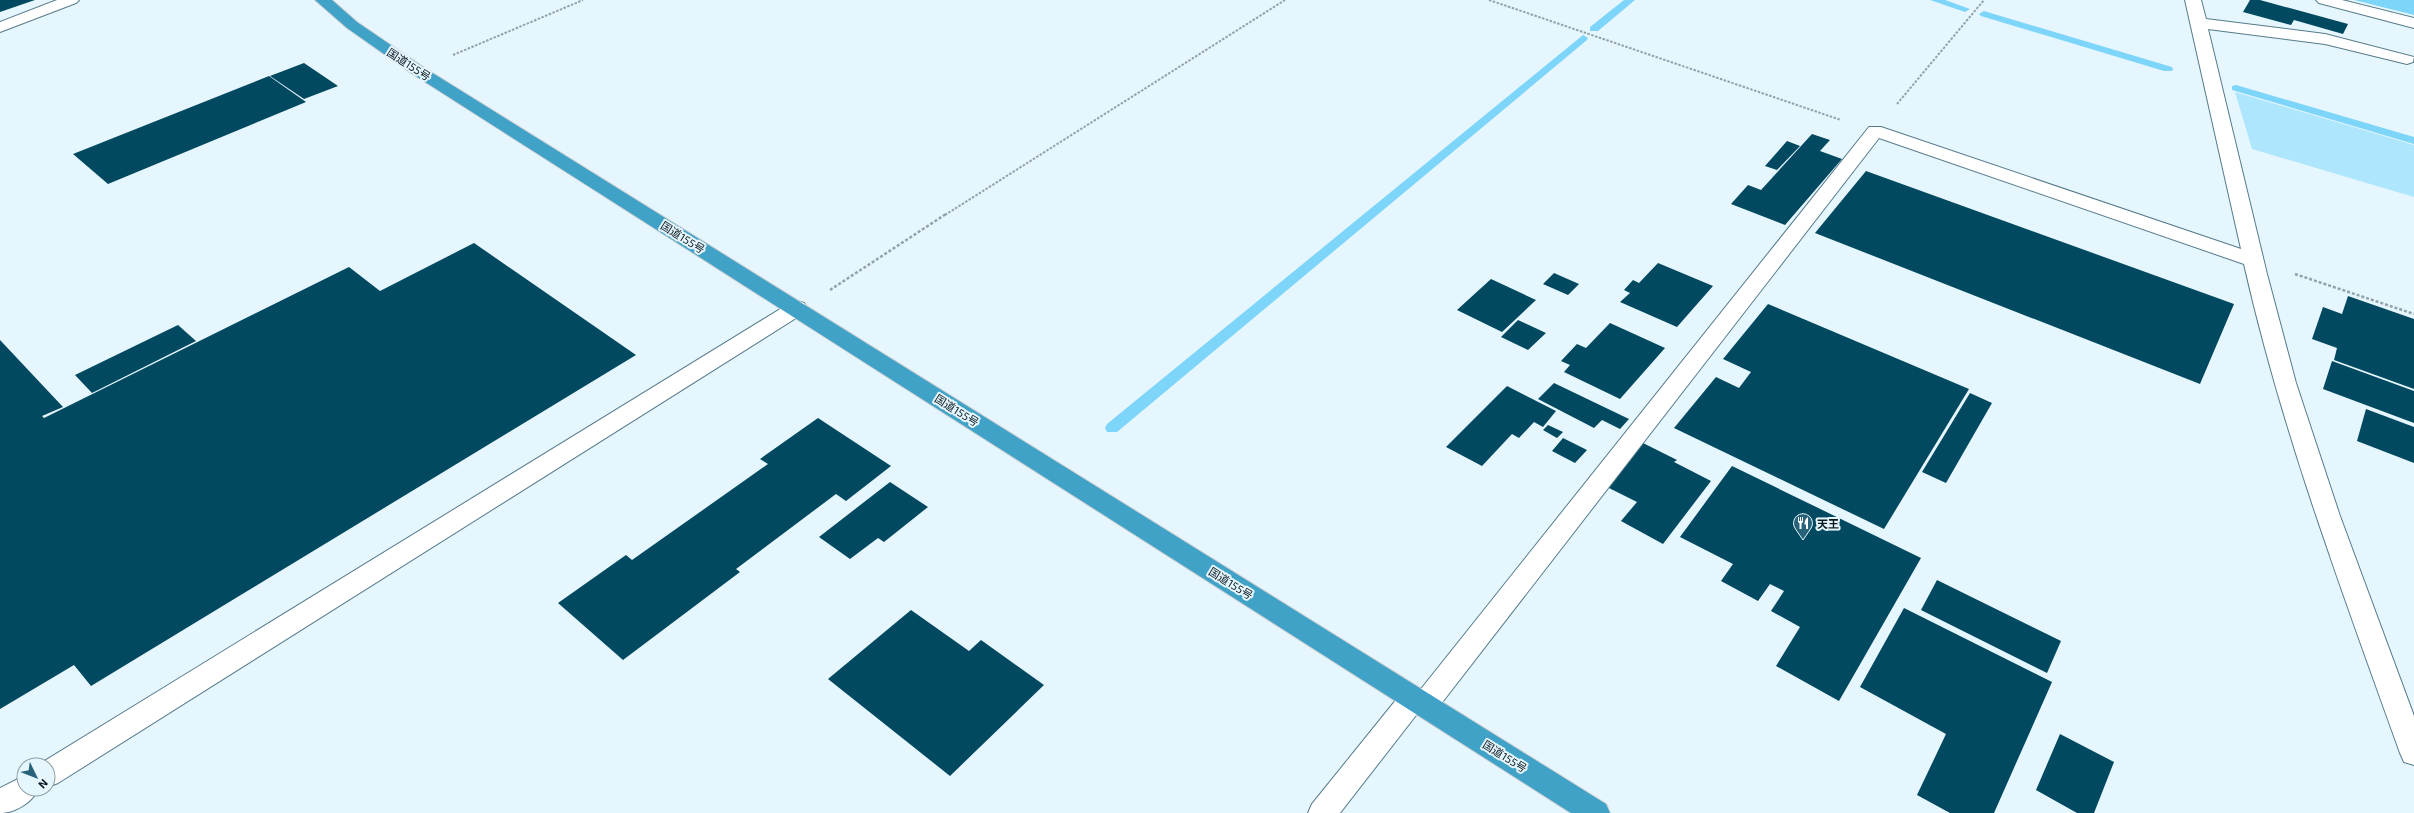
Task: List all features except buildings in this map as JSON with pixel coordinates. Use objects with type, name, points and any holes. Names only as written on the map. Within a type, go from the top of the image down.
[{"type":"highway","name":"国道155号","points":[[323,0],[352,25],[417,70],[1596,813]]},
{"type":"street","points":[[0,27],[71,0]]},
{"type":"street","points":[[2193,0],[2253,260],[2301,437],[2414,753]]},
{"type":"street","points":[[2324,0],[2414,23]]},
{"type":"street","points":[[2199,23],[2325,39],[2407,59]]},
{"type":"street","points":[[1322,813],[1419,702],[1875,132],[2253,260]]},
{"type":"street","points":[[56,769],[799,310]]},
{"type":"street","points":[[0,804],[16,794]]},
{"type":"path","points":[[417,70],[583,0]]},
{"type":"path","points":[[799,310],[884,253],[1285,0]]},
{"type":"path","points":[[1489,0],[1875,132],[1984,0]]},
{"type":"path","points":[[2253,260],[2414,314]]},
{"type":"shaded area","points":[[2354,0],[2414,0],[2414,15]]},
{"type":"shaded area","points":[[2235,92],[2414,145],[2414,197],[2252,149]]},
{"type":"waterway","points":[[1594,29],[1630,0]]},
{"type":"waterway","points":[[1935,0],[1965,9]]},
{"type":"waterway","points":[[1984,14],[2168,69]]},
{"type":"waterway","points":[[1112,428],[1583,38]]},
{"type":"waterway","points":[[2236,88],[2414,141]]},
{"type":"place","name":"天王","points":[[1803,540]]}]
